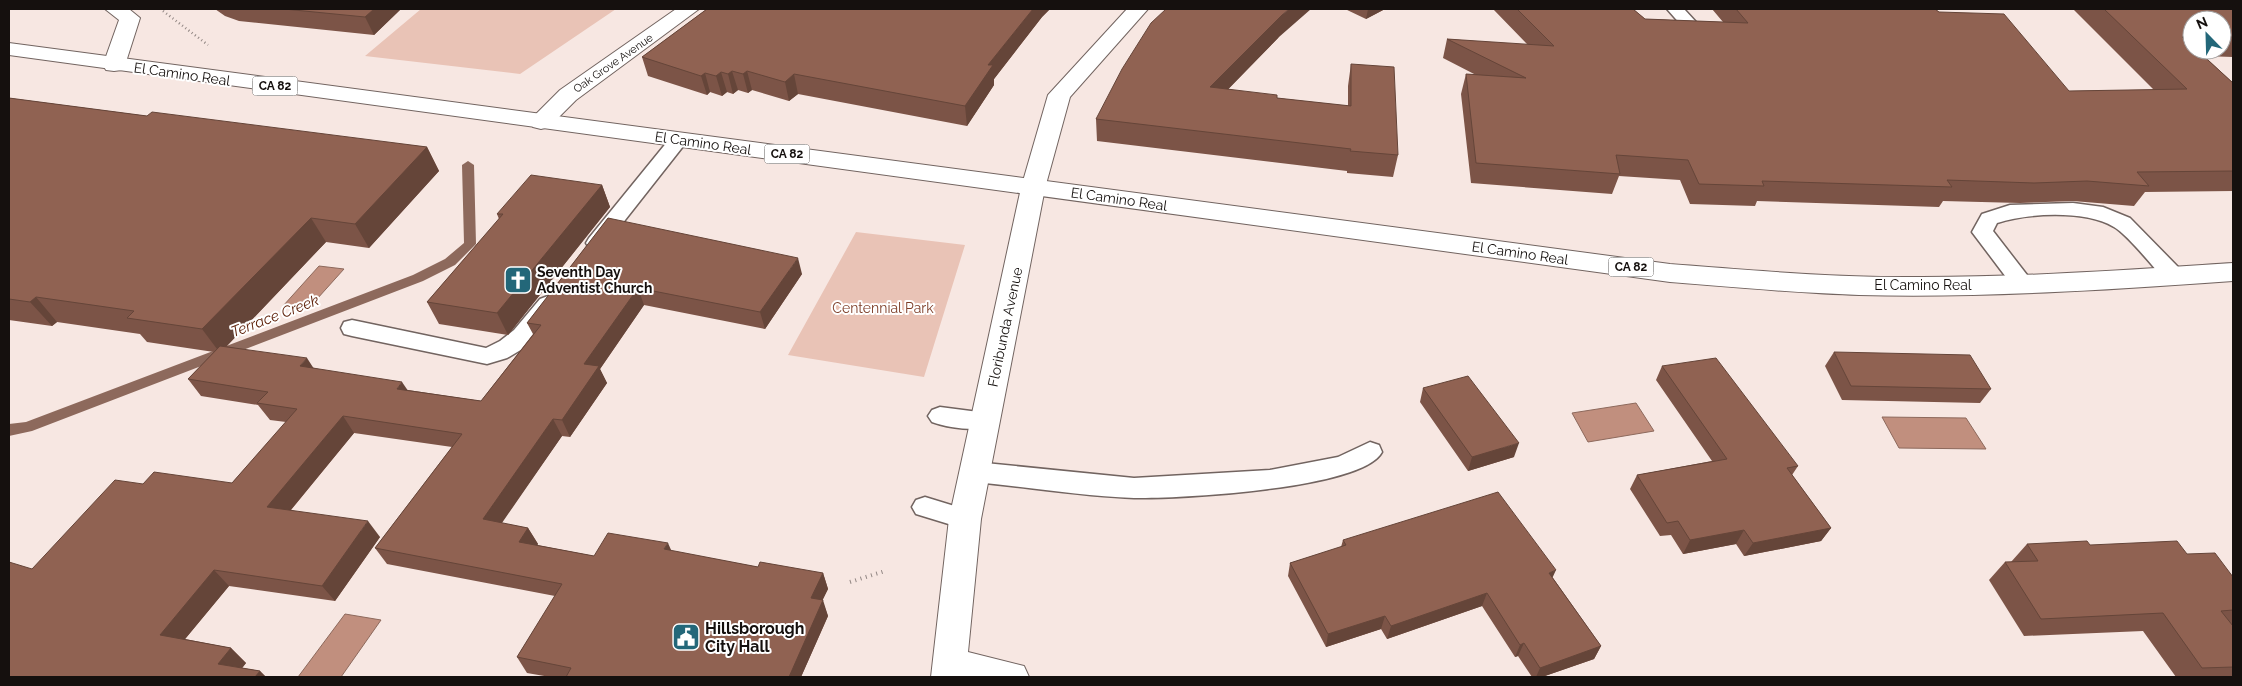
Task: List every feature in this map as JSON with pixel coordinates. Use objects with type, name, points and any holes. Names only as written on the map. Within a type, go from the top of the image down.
[{"type":"main road","points":[[114,65],[130,18],[115,9]]},
{"type":"main road","name":"Oak Grove Avenue","points":[[540,122],[568,95],[689,9]]},
{"type":"main road","name":"Floribunda Avenue","points":[[949,671],[965,519],[1033,188],[1059,95],[1138,9]]},
{"type":"main road","name":"El Camino Real","points":[[9,49],[114,65],[1670,273],[1859,286],[2023,284],[2233,272]]},
{"type":"main road","points":[[949,671],[1012,677]]},
{"type":"lane","points":[[1675,9],[1688,22]]},
{"type":"lane","points":[[585,257],[643,181],[679,140]]},
{"type":"lane","points":[[2023,284],[1982,232],[1989,219],[2010,212],[2073,209],[2096,212],[2123,223],[2173,275]]},
{"type":"lane","points":[[352,328],[487,356],[508,350],[520,340],[561,287]]},
{"type":"lane","points":[[940,416],[986,420]]},
{"type":"lane","points":[[975,472],[1134,488],[1270,480],[1343,466],[1370,452]]},
{"type":"lane","points":[[925,507],[965,519]]},
{"type":"path","points":[[160,9],[211,46]]},
{"type":"path","points":[[850,582],[885,571]]},
{"type":"green space","points":[[421,9],[616,9],[520,74],[365,56]]},
{"type":"green space","name":"Centennial Park","points":[[856,232],[965,245],[924,377],[788,355]]},
{"type":"shaded area","points":[[319,266],[344,269],[308,309],[283,306]]},
{"type":"shaded area","points":[[1636,403],[1654,431],[1588,442],[1572,413]]},
{"type":"shaded area","points":[[1882,417],[1966,418],[1986,449],[1899,448]]},
{"type":"shaded area","points":[[345,614],[381,620],[341,677],[298,677]]},
{"type":"building","points":[[284,9],[374,9],[365,17]]},
{"type":"building","points":[[707,9],[1033,9],[988,65],[993,65],[965,106],[794,74],[785,82],[747,71],[743,74],[732,71],[728,74],[721,72],[716,76],[705,73],[701,76],[642,57]]},
{"type":"building","points":[[1166,9],[1289,9],[1210,87],[1277,95],[1277,98],[1351,106],[1351,64],[1394,67],[1398,155],[1350,151],[1351,149],[1096,119],[1122,69],[1151,23]]},
{"type":"building","points":[[1517,9],[1633,9],[1645,19],[1748,23],[1736,9],[1935,9],[1939,12],[2004,14],[2069,91],[2187,89],[2104,9],[2233,9],[2233,37],[2232,10],[2182,10],[2182,60],[2208,60],[2233,83],[2233,171],[2137,172],[2149,186],[2087,181],[2034,183],[1947,180],[1952,187],[1762,181],[1764,186],[1699,184],[1688,160],[1616,155],[1620,174],[1476,163],[1466,74],[1526,78],[1447,39],[1554,46]]},
{"type":"building","points":[[9,98],[147,116],[152,112],[427,147],[355,224],[311,218],[202,329],[127,318],[134,311],[36,297],[30,302],[9,299]]},
{"type":"building","points":[[531,175],[602,185],[497,313],[427,302],[503,214],[497,214]]},
{"type":"building","points":[[608,218],[798,258],[760,312],[638,288],[584,364],[599,366],[562,420],[553,419],[483,519],[528,528],[519,542],[594,556],[608,533],[668,543],[664,549],[758,567],[760,562],[823,573],[811,598],[823,600],[789,677],[566,677],[571,668],[517,657],[562,584],[375,548],[462,434],[343,416],[267,507],[368,521],[322,586],[214,570],[160,635],[231,648],[218,664],[260,671],[255,677],[9,677],[9,562],[32,569],[115,480],[143,484],[154,472],[232,483],[297,409],[257,403],[268,392],[188,379],[220,346],[307,358],[300,366],[402,382],[397,389],[481,401],[541,325],[527,323]]},
{"type":"building","points":[[1834,352],[1970,355],[1991,389],[1851,386]]},
{"type":"building","points":[[1716,358],[1798,466],[1787,468],[1831,528],[1753,543],[1744,530],[1690,540],[1678,521],[1667,523],[1637,475],[1727,459],[1662,366]]},
{"type":"building","points":[[1468,376],[1519,443],[1472,457],[1423,388]]},
{"type":"building","points":[[1498,492],[1556,570],[1549,573],[1601,646],[1540,668],[1524,643],[1520,645],[1487,593],[1391,626],[1385,616],[1328,634],[1290,563],[1346,545],[1343,540]]},
{"type":"building","points":[[2087,541],[2090,545],[2177,541],[2187,554],[2215,553],[2233,577],[2233,610],[2221,611],[2233,626],[2233,667],[2202,668],[2163,613],[2041,619],[2005,562],[2038,561],[2027,544]]},
{"type":"waterway","name":"Terrace Creek","points":[[9,430],[27,427],[418,278],[450,262],[470,244],[468,165]]},
{"type":"place","name":"Seventh Day Adventist Church","points":[[518,280]]},
{"type":"place","name":"Hillsborough City Hall","points":[[686,637]]}]
